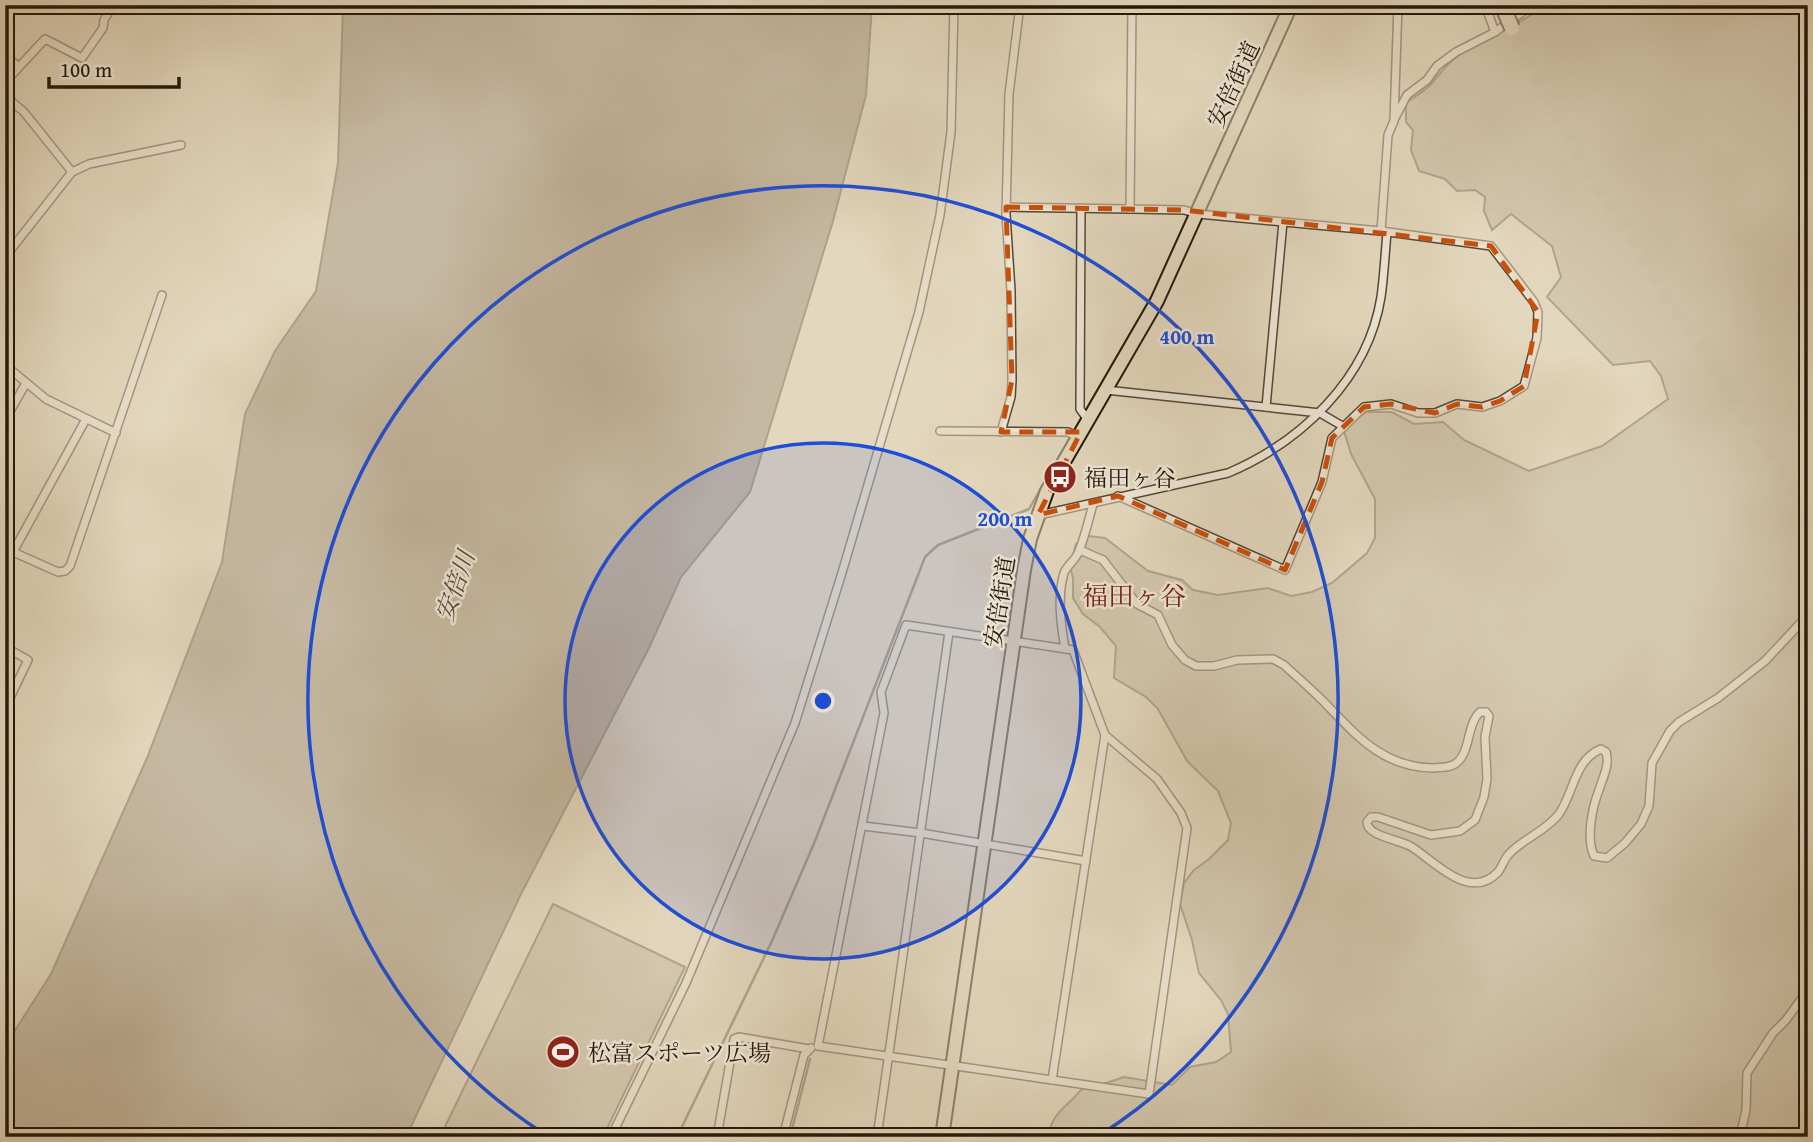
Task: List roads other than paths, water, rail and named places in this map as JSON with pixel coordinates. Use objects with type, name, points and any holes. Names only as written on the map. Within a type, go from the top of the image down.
[{"type":"highway","points":[[1502,5],[1515,26],[1507,5]]},
{"type":"main road","name":"安倍街道","points":[[942,1137],[1024,570],[1038,515],[1047,491],[1157,301],[1291,5]]},
{"type":"street","points":[[5,82],[46,39],[82,58],[103,28],[104,20],[113,5]]},
{"type":"street","points":[[611,1137],[686,983],[795,723],[841,576],[919,312],[940,215],[951,132],[954,5]]},
{"type":"street","points":[[1001,432],[1011,397],[1012,380],[1006,207],[1009,94],[1020,5]]},
{"type":"street","points":[[1130,209],[1132,5]]},
{"type":"street","points":[[1394,121],[1398,5]]},
{"type":"street","points":[[1485,5],[1495,32]]},
{"type":"street","points":[[1038,515],[1228,473],[1275,448],[1320,413],[1344,383],[1372,332],[1381,299],[1388,135],[1406,95],[1427,80],[1437,66],[1456,51],[1495,32],[1532,5]]},
{"type":"street","points":[[5,56],[18,66]]},
{"type":"street","points":[[5,96],[24,112],[72,172]]},
{"type":"street","points":[[5,257],[72,172],[89,164],[181,145]]},
{"type":"street","points":[[1006,207],[1184,210],[1198,214],[1384,232],[1491,246],[1534,302],[1538,312],[1537,338],[1524,386],[1500,401],[1482,407],[1457,404],[1435,413],[1418,413],[1391,404],[1364,407],[1332,438],[1322,482],[1285,570],[1118,496]]},
{"type":"street","points":[[1081,208],[1080,409],[1088,420]]},
{"type":"street","points":[[1266,407],[1283,222]]},
{"type":"street","points":[[5,545],[13,552],[58,572],[71,566],[162,295]]},
{"type":"street","points":[[5,365],[46,399],[116,433]]},
{"type":"street","points":[[5,420],[26,383]]},
{"type":"street","points":[[1105,390],[1320,413],[1343,427]]},
{"type":"street","points":[[13,552],[86,419]]},
{"type":"street","points":[[940,431],[1068,432],[1078,437]]},
{"type":"street","points":[[1065,649],[1060,621],[1065,570],[1080,551],[1093,504]]},
{"type":"street","points":[[1080,551],[1103,560],[1137,604],[1158,615],[1172,645],[1185,660],[1196,666],[1214,666],[1237,660],[1273,659],[1304,683],[1360,740],[1382,754],[1402,762],[1422,768],[1455,764],[1462,757],[1475,717],[1480,712],[1486,712],[1489,716],[1485,737],[1486,779],[1484,797],[1475,820],[1460,831],[1432,835],[1378,817],[1371,817],[1367,822],[1371,832],[1410,846],[1447,874],[1473,882],[1486,880],[1498,873],[1507,855],[1559,814],[1577,773],[1593,752],[1601,749],[1609,759],[1597,793],[1590,847],[1594,856],[1606,858],[1625,843],[1641,824],[1649,806],[1652,763],[1670,731],[1765,661],[1808,615]]},
{"type":"street","points":[[717,1137],[734,1039],[739,1037],[809,1049],[818,1046],[889,1055],[1149,1094],[1186,828],[1181,813],[1157,779],[1105,735],[1073,650],[906,625],[881,692],[884,713],[818,1046]]},
{"type":"street","points":[[877,1137],[949,632]]},
{"type":"street","points":[[5,647],[28,660],[5,708]]},
{"type":"street","points":[[1052,1080],[1105,735]]},
{"type":"street","points":[[863,826],[1086,861]]},
{"type":"street","points":[[1740,1137],[1746,1110],[1747,1073],[1773,1033],[1808,990]]},
{"type":"street","points":[[783,1137],[804,1055],[809,1049]]},
{"type":"water","name":"安倍川","points":[[343,5],[872,5],[866,95],[833,221],[750,492],[681,577],[649,648],[521,894],[406,1137],[5,1137],[5,1046],[51,974],[147,758],[222,562],[245,414],[275,351],[316,291],[338,163]]},
{"type":"waterway","points":[[677,1137],[772,941],[815,841],[925,557],[938,545],[1029,509],[1153,294],[1284,5]]},
{"type":"waterway","points":[[790,1137],[810,1059]]},
{"type":"tunnel","points":[[1516,35],[1548,97],[1618,218],[1692,336],[1808,510]]},
{"type":"place","name":"福田ヶ谷","points":[[1060,477]]},
{"type":"place","name":"松富スポーツ広場","points":[[563,1052]]},
{"type":"district","name":"福田ヶ谷","points":[[1134,595]]}]
